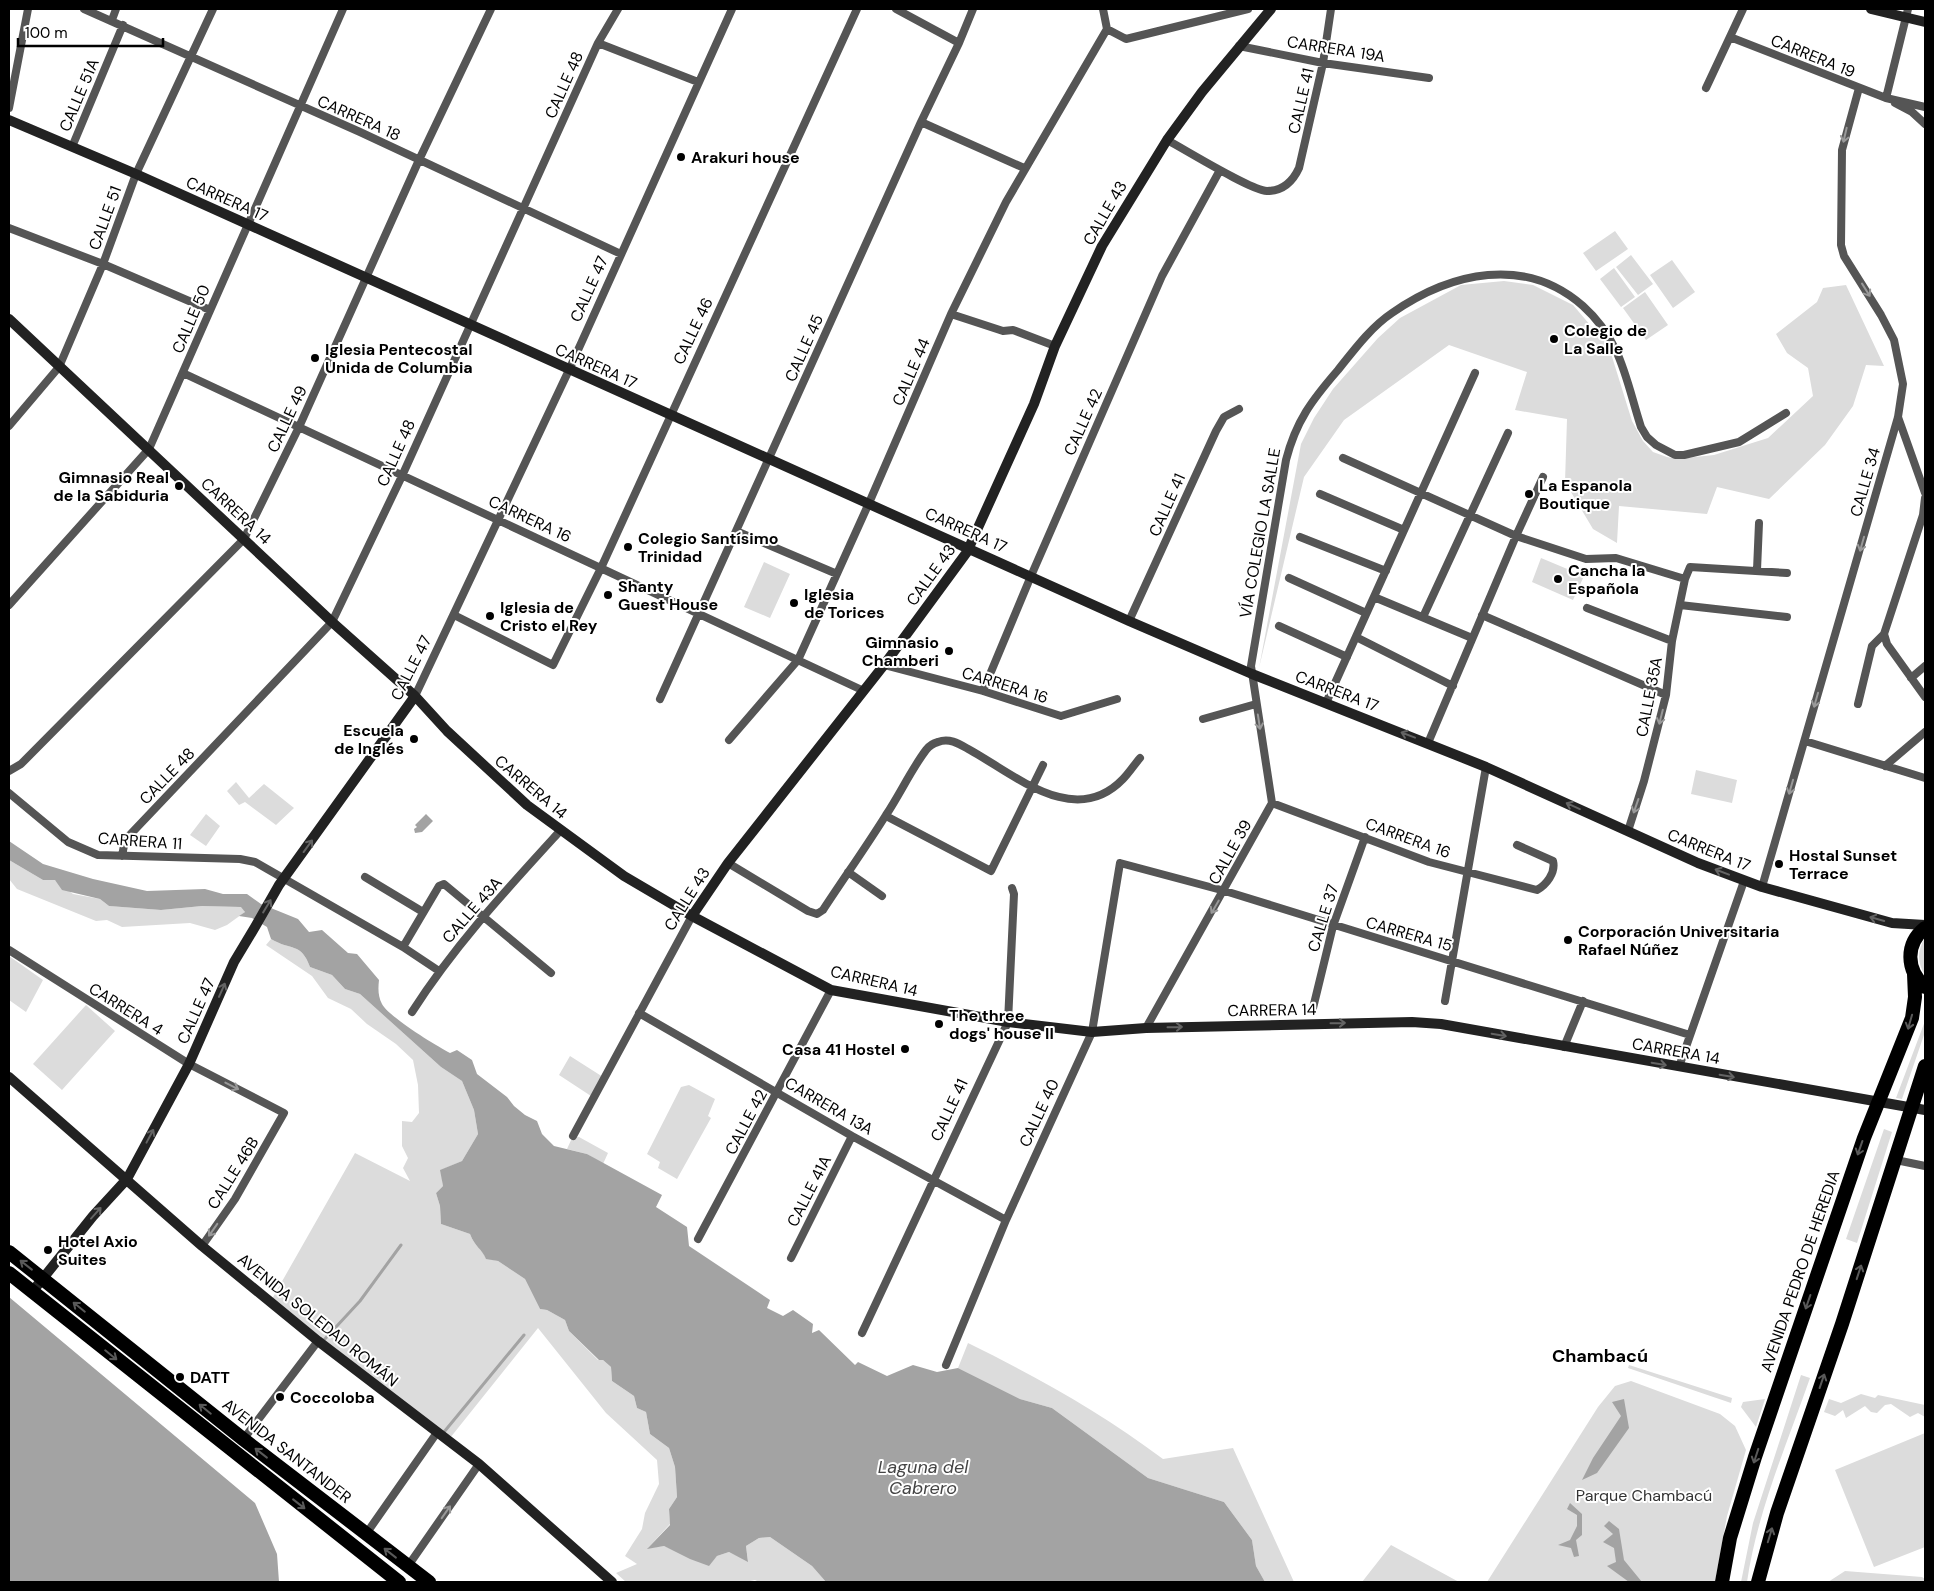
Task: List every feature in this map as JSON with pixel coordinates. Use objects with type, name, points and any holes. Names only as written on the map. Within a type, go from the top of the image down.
[{"type":"highway","name":"AVENIDA PEDRO DE HEREDIA","points":[[1722,1582],[1730,1538],[1738,1510],[1877,1102],[1912,1018],[1915,997],[1914,974],[1910,952],[1913,942],[1925,927]]},
{"type":"highway","points":[[1914,974],[1925,987]]},
{"type":"highway","points":[[1758,1582],[1777,1513],[1896,1160],[1919,1109],[1925,1066]]},
{"type":"highway","name":"AVENIDA SANTANDER","points":[[9,1252],[243,1439],[429,1582]]},
{"type":"highway","points":[[9,1273],[233,1453],[398,1582]]},
{"type":"main road","name":"CALLE 43","points":[[692,916],[728,863],[884,665],[969,548],[1034,404],[1055,346],[1102,246],[1167,140],[1238,46],[1271,9]]},
{"type":"main road","points":[[1871,9],[1907,13],[1925,22]]},
{"type":"main road","name":"CARRERA 17","points":[[9,120],[136,174],[1129,621],[1252,674],[1486,767],[1698,863],[1762,887],[1892,923],[1925,927]]},
{"type":"main road","name":"CARRERA 14","points":[[9,319],[332,622],[415,696],[495,777],[560,831],[624,876],[692,916],[830,990],[1008,1022],[1092,1032],[1146,1028],[1412,1022],[1441,1024],[1919,1109]]},
{"type":"main road","name":"CALLE 47","points":[[32,1292],[93,1216],[127,1179],[189,1064],[234,962],[254,926],[282,882],[415,696]]},
{"type":"main road","name":"AVENIDA SOLEDAD ROMÁN","points":[[9,1077],[202,1246],[436,1434],[479,1464],[612,1582]]},
{"type":"street","points":[[9,108],[28,9]]},
{"type":"street","name":"CARRERA 18","points":[[84,9],[123,25],[190,58],[419,160],[622,254]]},
{"type":"street","points":[[112,20],[116,9]]},
{"type":"street","name":"CALLE 51","points":[[9,426],[59,367],[103,264],[136,174],[213,9]]},
{"type":"street","name":"CALLE 50","points":[[9,605],[149,449],[343,9]]},
{"type":"street","name":"CALLE 49","points":[[9,771],[21,764],[244,539],[299,427],[419,160],[491,9]]},
{"type":"street","name":"CALLE 48","points":[[122,856],[125,840],[332,622],[402,476],[468,325],[598,43],[618,9]]},
{"type":"street","name":"CALLE 47","points":[[415,696],[569,370],[732,9]]},
{"type":"street","name":"CALLE 46","points":[[454,615],[553,665],[602,568],[670,415],[857,9]]},
{"type":"street","points":[[896,9],[959,43]]},
{"type":"street","name":"CALLE 45","points":[[660,699],[973,9]]},
{"type":"street","points":[[1103,9],[1108,28],[1126,39],[1248,9]]},
{"type":"street","name":"CALLE 41","points":[[1220,170],[1265,191],[1279,189],[1294,179],[1299,168],[1324,63],[1331,9]]},
{"type":"street","points":[[1706,88],[1743,9]]},
{"type":"street","points":[[1886,98],[1907,13]]},
{"type":"street","name":"CALLE 51A","points":[[72,147],[123,25]]},
{"type":"street","name":"CALLE 44","points":[[728,740],[798,660],[951,314],[1024,168],[1108,28]]},
{"type":"street","name":"CARRERA 19","points":[[1730,38],[1886,98],[1925,107]]},
{"type":"street","points":[[598,43],[698,82]]},
{"type":"street","name":"CARRERA 19A","points":[[1238,46],[1324,63],[1429,78]]},
{"type":"street","name":"CALLE 34","points":[[1762,887],[1898,417],[1903,384],[1894,340],[1844,256],[1841,245],[1842,150],[1859,88]]},
{"type":"street","name":"CARRERA 19","points":[[1886,98],[1912,112],[1925,124]]},
{"type":"street","points":[[921,122],[1024,168]]},
{"type":"street","points":[[1167,140],[1220,170]]},
{"type":"street","name":"CALLE 42","points":[[983,691],[1162,276],[1220,170]]},
{"type":"street","points":[[9,228],[103,264],[210,310]]},
{"type":"street","name":"VÍA COLEGIO LA SALLE","points":[[1252,674],[1253,652],[1286,460],[1297,425],[1324,387],[1370,332],[1392,313],[1430,291],[1489,274],[1514,273],[1557,287],[1583,307],[1602,327],[1620,356],[1636,411],[1647,437],[1660,449],[1675,455],[1684,455],[1739,442],[1786,413]]},
{"type":"street","points":[[951,314],[1003,330],[1013,330],[1055,346]]},
{"type":"street","name":"CARRERA 16","points":[[184,373],[864,691]]},
{"type":"street","points":[[1326,703],[1475,373]]},
{"type":"street","name":"CALLE 41","points":[[1129,621],[1216,430],[1224,416],[1239,409]]},
{"type":"street","points":[[1898,417],[1925,493]]},
{"type":"street","points":[[1423,617],[1508,433]]},
{"type":"street","points":[[1343,458],[1472,514],[1516,536],[1586,560],[1616,558],[1685,579]]},
{"type":"street","points":[[1428,743],[1543,477]]},
{"type":"street","points":[[1320,494],[1404,530]]},
{"type":"street","points":[[1858,704],[1872,646],[1884,634],[1922,515],[1925,498]]},
{"type":"street","points":[[1759,523],[1756,570],[1787,573]]},
{"type":"street","points":[[736,531],[837,574]]},
{"type":"street","points":[[1300,537],[1386,571]]},
{"type":"street","name":"CALLE 35A","points":[[1628,831],[1644,781],[1666,695],[1672,641],[1685,579],[1690,567],[1756,570]]},
{"type":"street","points":[[1289,578],[1366,613]]},
{"type":"street","points":[[1374,597],[1472,638]]},
{"type":"street","points":[[1680,605],[1787,618]]},
{"type":"street","points":[[1587,608],[1672,641]]},
{"type":"street","points":[[1482,615],[1666,695]]},
{"type":"street","points":[[1279,626],[1347,657]]},
{"type":"street","points":[[1884,634],[1887,644],[1925,697]]},
{"type":"street","points":[[1356,637],[1453,686]]},
{"type":"street","name":"CARRERA 16","points":[[884,665],[983,691],[1061,716],[1117,699]]},
{"type":"street","points":[[1911,678],[1925,666]]},
{"type":"street","points":[[1252,674],[1272,803]]},
{"type":"street","points":[[1204,719],[1256,704]]},
{"type":"street","points":[[1885,766],[1925,732]]},
{"type":"street","points":[[728,863],[808,911],[817,914],[823,910],[886,816],[928,748],[940,741],[950,740],[964,746],[1032,788],[1053,797],[1068,799],[1089,798],[1102,793],[1123,780],[1140,758]]},
{"type":"street","points":[[1805,740],[1925,778]]},
{"type":"street","points":[[886,816],[991,871],[1043,765]]},
{"type":"street","points":[[1445,1001],[1486,767]]},
{"type":"street","name":"CARRERA 11","points":[[9,793],[68,842],[98,855],[254,862],[282,882],[403,947],[439,971]]},
{"type":"street","name":"CARRERA 16","points":[[1272,803],[1429,862],[1468,874],[1536,890],[1548,880],[1554,868],[1554,861],[1517,845]]},
{"type":"street","name":"CALLE 39","points":[[1146,1028],[1225,891],[1272,803]]},
{"type":"street","name":"CALLE 43A","points":[[412,1012],[439,971],[482,917],[560,831]]},
{"type":"street","name":"CALLE 37","points":[[1313,1008],[1333,926],[1365,838]]},
{"type":"street","name":"CARRERA 15","points":[[1120,863],[1225,891],[1690,1035]]},
{"type":"street","name":"CALLE 40","points":[[946,1365],[1006,1220],[1092,1032],[1120,863]]},
{"type":"street","points":[[848,872],[882,896]]},
{"type":"street","points":[[365,877],[423,912]]},
{"type":"street","points":[[1679,1067],[1744,881]]},
{"type":"street","points":[[403,947],[441,884],[444,884],[551,973]]},
{"type":"street","name":"CALLE 41","points":[[862,1333],[932,1179],[1008,1022],[1014,894],[1012,888]]},
{"type":"street","name":"CALLE 43","points":[[573,1136],[692,916]]},
{"type":"street","name":"CARRERA 4","points":[[9,950],[189,1064],[284,1113]]},
{"type":"street","name":"CALLE 42","points":[[698,1239],[830,990]]},
{"type":"street","points":[[1564,1046],[1582,1001]]},
{"type":"street","name":"CARRERA 13A","points":[[639,1013],[852,1136],[1006,1220]]},
{"type":"street","name":"CALLE 46B","points":[[202,1246],[235,1199],[284,1113]]},
{"type":"street","name":"CALLE 41A","points":[[791,1258],[852,1136]]},
{"type":"street","points":[[1896,1160],[1925,1166]]},
{"type":"street","points":[[233,1453],[318,1341]]},
{"type":"street","points":[[366,1534],[436,1434]]},
{"type":"street","points":[[408,1566],[479,1464]]},
{"type":"green space","points":[[1615,231],[1628,249],[1596,271],[1583,253]]},
{"type":"green space","points":[[1631,255],[1653,284],[1638,295],[1616,267]]},
{"type":"green space","points":[[1672,260],[1695,292],[1673,308],[1650,275]]},
{"type":"green space","points":[[1614,268],[1635,297],[1621,307],[1600,279]]},
{"type":"green space","points":[[1504,281],[1533,285],[1573,305],[1609,347],[1632,421],[1643,441],[1653,452],[1667,457],[1676,459],[1714,455],[1768,438],[1813,396],[1808,368],[1787,353],[1776,334],[1817,302],[1823,288],[1846,285],[1884,366],[1866,365],[1853,406],[1825,445],[1769,499],[1717,487],[1707,514],[1619,506],[1617,543],[1593,529],[1565,482],[1567,419],[1515,410],[1527,372],[1449,345],[1344,420],[1304,477],[1259,668],[1301,444],[1314,418],[1333,389],[1378,338],[1400,318],[1461,285]]},
{"type":"green space","points":[[1645,292],[1668,325],[1646,340],[1623,308]]},
{"type":"green space","name":"Cancha la Española","points":[[1541,558],[1584,576],[1573,600],[1532,582]]},
{"type":"green space","points":[[764,562],[790,574],[770,618],[744,607]]},
{"type":"green space","points":[[1696,770],[1737,780],[1732,803],[1691,794]]},
{"type":"green space","points":[[236,782],[249,798],[264,784],[294,808],[276,825],[245,802],[239,805],[227,791]]},
{"type":"green space","points":[[206,814],[220,826],[206,846],[190,835]]},
{"type":"green space","points":[[9,860],[43,880],[55,880],[73,894],[100,899],[109,906],[161,910],[202,906],[242,907],[245,912],[227,925],[215,930],[190,923],[122,927],[107,920],[96,921],[17,889],[9,879]]},
{"type":"green space","points":[[1925,938],[1925,975],[1920,966],[1919,956],[1920,947]]},
{"type":"green space","points":[[271,939],[299,950],[307,959],[310,967],[332,975],[345,989],[360,994],[441,1067],[462,1081],[474,1110],[478,1134],[462,1161],[441,1170],[443,1186],[436,1193],[440,1206],[441,1224],[470,1234],[486,1258],[498,1261],[525,1279],[540,1309],[547,1310],[565,1320],[569,1331],[598,1360],[603,1360],[611,1367],[612,1381],[634,1396],[637,1408],[646,1412],[650,1434],[669,1448],[675,1467],[677,1497],[669,1509],[670,1524],[648,1548],[664,1546],[709,1565],[717,1556],[729,1552],[748,1561],[746,1546],[759,1538],[770,1537],[812,1566],[826,1582],[759,1582],[755,1580],[745,1582],[626,1582],[616,1573],[637,1564],[625,1556],[642,1529],[645,1513],[659,1484],[657,1460],[606,1413],[538,1328],[450,1438],[333,1349],[272,1299],[355,1153],[410,1181],[403,1168],[408,1158],[402,1146],[402,1121],[412,1122],[419,1113],[418,1085],[413,1060],[396,1044],[367,1024],[351,1009],[328,998],[312,976],[266,945]]},
{"type":"green space","points":[[9,956],[43,980],[26,1012],[9,1000]]},
{"type":"green space","points":[[86,1005],[115,1031],[62,1090],[33,1064]]},
{"type":"green space","points":[[1925,1021],[1925,1032],[1902,1099],[1896,1098]]},
{"type":"green space","points":[[570,1056],[603,1077],[591,1096],[559,1075]]},
{"type":"green space","points":[[689,1085],[715,1099],[708,1116],[711,1118],[677,1179],[658,1168],[660,1162],[647,1154],[681,1087]]},
{"type":"green space","points":[[1884,1129],[1892,1132],[1857,1243],[1846,1239]]},
{"type":"green space","points":[[579,1137],[608,1153],[603,1164],[587,1154],[567,1149],[572,1138]]},
{"type":"green space","points":[[968,1343],[1068,1396],[1116,1426],[1163,1459],[1233,1448],[1294,1582],[1265,1582],[1256,1566],[1252,1540],[1224,1502],[1148,1478],[1052,1408],[1020,1399],[958,1368]]},
{"type":"green space","points":[[1629,1365],[1732,1398],[1731,1403],[1628,1368]]},
{"type":"green space","points":[[1801,1375],[1810,1378],[1765,1504],[1747,1582],[1741,1582],[1753,1523]]},
{"type":"green space","name":"Parque Chambacú","points":[[1631,1381],[1720,1414],[1735,1426],[1746,1450],[1727,1516],[1715,1582],[1487,1582],[1598,1407],[1615,1386]]},
{"type":"green space","points":[[1861,1394],[1875,1398],[1878,1395],[1925,1405],[1925,1417],[1918,1413],[1910,1417],[1891,1404],[1885,1405],[1877,1413],[1871,1412],[1865,1406],[1846,1418],[1843,1410],[1835,1416],[1824,1412],[1829,1399],[1841,1403]]},
{"type":"green space","points":[[1765,1399],[1756,1427],[1741,1407],[1743,1402]]},
{"type":"green space","points":[[1925,1433],[1925,1547],[1874,1567],[1835,1470]]},
{"type":"green space","points":[[1391,1545],[1459,1582],[1362,1582]]},
{"type":"green space","points":[[1845,1571],[1922,1577],[1925,1579],[1925,1582],[1828,1582]]},
{"type":"water","points":[[426,814],[433,821],[422,832],[415,833],[414,829],[417,827],[415,825]]},
{"type":"water","name":"Laguna del Cabrero","points":[[9,841],[43,864],[93,879],[147,891],[205,889],[223,894],[247,894],[261,904],[298,919],[309,932],[322,930],[348,953],[357,954],[379,980],[382,1004],[393,1016],[450,1053],[457,1050],[472,1060],[477,1074],[507,1097],[525,1115],[537,1121],[542,1134],[554,1146],[587,1154],[662,1195],[656,1207],[687,1227],[689,1246],[770,1300],[767,1308],[783,1316],[793,1310],[813,1324],[812,1333],[819,1330],[855,1365],[858,1362],[887,1376],[913,1365],[937,1372],[958,1368],[1020,1399],[1052,1408],[1148,1478],[1224,1502],[1252,1540],[1256,1566],[1265,1582],[826,1582],[812,1566],[770,1537],[759,1538],[746,1546],[748,1562],[729,1552],[717,1556],[709,1566],[664,1546],[647,1549],[670,1525],[669,1509],[677,1497],[675,1467],[669,1448],[650,1434],[646,1412],[637,1408],[634,1396],[612,1381],[611,1367],[603,1360],[599,1360],[569,1331],[565,1320],[547,1310],[540,1309],[525,1279],[498,1261],[486,1259],[470,1234],[441,1224],[440,1206],[436,1193],[443,1186],[440,1170],[462,1161],[478,1134],[474,1110],[462,1081],[441,1067],[360,994],[345,989],[332,975],[310,967],[307,959],[299,950],[271,939],[267,927],[252,918],[239,916],[245,912],[241,907],[202,906],[161,910],[109,906],[100,899],[62,890],[55,880],[43,880],[9,860]]},
{"type":"water","points":[[9,1297],[255,1503],[277,1554],[279,1582],[9,1582]]},
{"type":"water","points":[[1624,1399],[1629,1428],[1597,1473],[1582,1480],[1593,1458],[1621,1416],[1612,1402]]},
{"type":"water","points":[[1570,1503],[1582,1514],[1582,1535],[1576,1540],[1579,1556],[1574,1557],[1571,1548],[1558,1545],[1570,1540],[1577,1526],[1577,1515],[1567,1509]]},
{"type":"water","points":[[1609,1521],[1619,1529],[1624,1560],[1642,1582],[1629,1582],[1607,1566],[1616,1562],[1614,1548],[1603,1542],[1613,1534],[1604,1526]]},
{"type":"waterway","points":[[323,1341],[360,1301],[401,1245]]},
{"type":"waterway","points":[[444,1432],[524,1335]]},
{"type":"place","name":"Arakuri house","points":[[681,157]]},
{"type":"place","name":"Colegio de La Salle","points":[[1554,339]]},
{"type":"place","name":"Iglesia Pentecostal Unida de Columbia","points":[[315,358]]},
{"type":"place","name":"Gimnasio Real de la Sabiduria","points":[[179,486]]},
{"type":"place","name":"La Espanola Boutique","points":[[1529,494]]},
{"type":"place","name":"Colegio Santísimo Trinidad","points":[[628,547]]},
{"type":"place","name":"Cancha la Española","points":[[1558,579]]},
{"type":"place","name":"Shanty Guest House","points":[[608,595]]},
{"type":"place","name":"Iglesia de Torices","points":[[794,603]]},
{"type":"place","name":"Iglesia de Cristo el Rey","points":[[490,616]]},
{"type":"place","name":"Gimnasio Chamberi","points":[[949,651]]},
{"type":"place","name":"Escuela de Inglés","points":[[414,739]]},
{"type":"place","name":"Hostal Sunset Terrace","points":[[1779,864]]},
{"type":"place","name":"Corporación Universitaria Rafael Núñez","points":[[1568,940]]},
{"type":"place","name":"The three dogs' house II","points":[[939,1024]]},
{"type":"place","name":"Casa 41 Hostel","points":[[905,1049]]},
{"type":"place","name":"Hotel Axio Suites","points":[[48,1250]]},
{"type":"place","name":"DATT","points":[[180,1377]]},
{"type":"place","name":"Coccoloba","points":[[280,1397]]},
{"type":"district","name":"Chambacú","points":[[1600,1356]]}]
